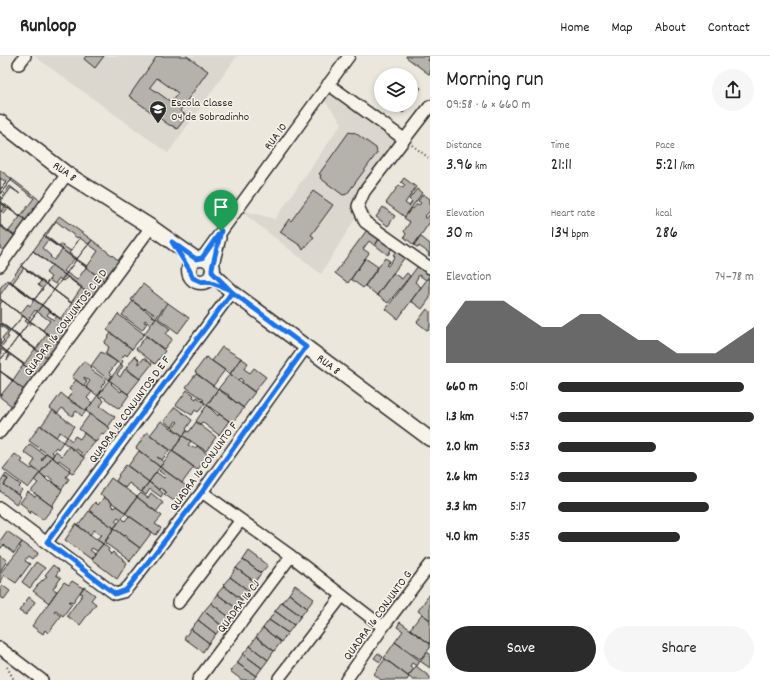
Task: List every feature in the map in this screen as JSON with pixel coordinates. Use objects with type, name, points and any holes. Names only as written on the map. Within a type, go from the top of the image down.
[{"type":"main road","name":"RUA 8","points":[[0,122],[67,174],[152,227],[230,290],[430,439]]},
{"type":"street","name":"RUA 10","points":[[203,268],[221,231],[349,56]]},
{"type":"street","points":[[328,84],[404,139]]},
{"type":"street","points":[[430,106],[364,192],[358,206],[365,222],[430,268]]},
{"type":"street","points":[[0,266],[67,174]]},
{"type":"street","name":"QUADRA 16 CONJUNTOS C E D","points":[[0,432],[152,227]]},
{"type":"street","name":"QUADRA 16 CONJUNTOS D E F","points":[[47,542],[230,290]]},
{"type":"street","name":"QUADRA 16 CONJUNTO F","points":[[47,542],[115,594],[123,592],[202,492],[306,347]]},
{"type":"street","points":[[202,492],[291,556],[383,627]]},
{"type":"street","points":[[0,508],[47,542]]},
{"type":"street","points":[[178,603],[241,520]]},
{"type":"street","name":"QUADRA 16 CJ","points":[[198,680],[291,556]]},
{"type":"street","name":"QUADRA 16 CONJUNTO G","points":[[346,680],[383,627],[430,565]]},
{"type":"street","points":[[280,678],[342,596]]},
{"type":"street","points":[[0,648],[42,680]]},
{"type":"path","points":[[404,139],[430,159]]},
{"type":"shaded area","name":"Escola Classe 04 de Sobradinho","points":[[34,56],[237,56],[168,153]]},
{"type":"shaded area","points":[[328,84],[404,139],[321,274],[238,209],[275,219],[342,123],[320,95]]},
{"type":"building","points":[[86,56],[104,56],[95,68],[84,59]]},
{"type":"building","points":[[157,56],[187,56],[208,71],[181,109],[180,111],[187,116],[177,129],[169,125],[129,96]],"holes":[[[157,78],[178,93],[171,102],[150,87]]]},
{"type":"building","points":[[430,56],[428,61],[430,60],[430,75],[406,57]]},
{"type":"building","points":[[349,132],[354,132],[376,148],[377,153],[347,194],[343,195],[320,178],[321,175],[319,174]]},
{"type":"building","points":[[0,170],[12,179],[0,194]]},
{"type":"building","points":[[0,178],[6,182],[0,190]]},
{"type":"building","points":[[404,178],[416,187],[405,203],[409,206],[412,202],[409,199],[417,189],[422,193],[405,217],[386,203],[399,185],[403,188],[405,185],[401,182]]},
{"type":"building","points":[[9,179],[34,198],[20,217],[0,203],[11,188],[20,194],[10,186],[0,200],[0,190]]},
{"type":"building","points":[[12,179],[41,201],[26,220],[0,201],[0,194]]},
{"type":"building","points":[[313,191],[333,205],[311,235],[314,237],[303,250],[301,246],[280,232],[289,219],[291,221]]},
{"type":"building","points":[[423,194],[430,199],[430,211],[424,217],[426,219],[430,214],[430,222],[414,245],[404,237],[406,234],[404,231],[410,222],[404,218],[411,208],[413,209],[417,204],[419,205],[421,203],[418,201]]},
{"type":"building","points":[[0,201],[26,220],[15,236],[0,225]]},
{"type":"building","points":[[0,202],[5,206],[1,211],[4,213],[8,208],[20,217],[8,232],[0,226]]},
{"type":"building","points":[[383,207],[395,216],[388,226],[376,217]]},
{"type":"building","points":[[59,216],[92,240],[76,260],[44,236]]},
{"type":"building","points":[[56,221],[77,238],[80,238],[71,251],[60,244],[59,246],[46,236]]},
{"type":"building","points":[[0,225],[15,236],[4,251],[0,248]]},
{"type":"building","points":[[367,230],[379,239],[375,246],[369,241],[363,249],[369,253],[348,283],[335,273]]},
{"type":"building","points":[[44,236],[76,260],[65,275],[33,251]]},
{"type":"building","points":[[420,236],[430,244],[430,256],[428,255],[429,253],[419,246],[418,248],[414,245]]},
{"type":"building","points":[[80,238],[98,251],[87,267],[69,253]]},
{"type":"building","points":[[379,239],[392,248],[388,255],[375,245]]},
{"type":"building","points":[[48,240],[63,249],[54,260],[42,248]]},
{"type":"building","points":[[92,240],[121,262],[106,282],[76,260]]},
{"type":"building","points":[[33,251],[65,275],[54,290],[21,266]]},
{"type":"building","points":[[33,251],[52,265],[46,273],[51,277],[46,284],[30,271],[29,272],[21,266]]},
{"type":"building","points":[[396,251],[405,257],[377,295],[365,286],[385,258],[390,261],[386,265],[388,266],[395,256],[393,255]]},
{"type":"building","points":[[75,258],[87,266],[77,280],[64,271]]},
{"type":"building","points":[[365,258],[378,267],[363,288],[351,279]]},
{"type":"building","points":[[76,260],[106,282],[94,298],[65,275]]},
{"type":"building","points":[[21,266],[54,290],[42,305],[10,281]]},
{"type":"building","points":[[418,266],[430,275],[426,280],[419,275],[415,282],[421,287],[398,319],[386,309]]},
{"type":"building","points":[[24,268],[41,281],[38,285],[43,289],[34,300],[12,284]]},
{"type":"building","points":[[393,273],[402,279],[407,273],[410,276],[388,303],[377,295]]},
{"type":"building","points":[[65,275],[94,298],[83,312],[54,290]]},
{"type":"building","points":[[68,277],[82,287],[71,303],[46,284],[49,280],[55,284],[59,278],[63,281]]},
{"type":"building","points":[[428,278],[430,279],[430,298],[422,309],[411,301]]},
{"type":"building","points":[[7,280],[34,300],[30,306],[28,304],[20,314],[0,299],[0,288]]},
{"type":"building","points":[[10,281],[42,305],[30,321],[0,299],[0,295]]},
{"type":"building","points":[[46,284],[72,303],[60,319],[34,300]]},
{"type":"building","points":[[143,284],[167,303],[156,318],[152,316],[154,314],[145,308],[144,310],[131,300]]},
{"type":"building","points":[[54,290],[83,312],[72,327],[42,305]]},
{"type":"building","points":[[0,299],[30,321],[18,337],[0,323]]},
{"type":"building","points":[[3,301],[23,316],[11,330],[0,322],[0,304]]},
{"type":"building","points":[[133,301],[156,318],[151,324],[145,320],[144,322],[147,323],[142,330],[122,315]]},
{"type":"building","points":[[168,303],[189,318],[178,333],[158,318]]},
{"type":"building","points":[[42,305],[72,327],[60,343],[30,321]]},
{"type":"building","points":[[427,309],[430,311],[430,327],[428,331],[417,322]]},
{"type":"building","points":[[35,310],[50,321],[43,330],[28,320]]},
{"type":"building","points":[[50,311],[57,316],[54,320],[47,315]]},
{"type":"building","points":[[118,314],[144,334],[132,349],[107,330]]},
{"type":"building","points":[[23,316],[27,319],[25,321],[30,325],[32,322],[47,334],[36,349],[11,330]]},
{"type":"building","points":[[156,318],[170,329],[166,334],[172,339],[164,349],[144,334]]},
{"type":"building","points":[[30,321],[60,343],[49,359],[18,337]]},
{"type":"building","points":[[0,323],[18,337],[7,352],[0,346]]},
{"type":"building","points":[[0,325],[8,331],[2,338],[4,340],[0,345]]},
{"type":"building","points":[[11,330],[35,349],[24,364],[1,347],[9,337],[7,336]]},
{"type":"building","points":[[111,333],[132,349],[127,356],[125,354],[121,359],[123,361],[121,365],[105,353],[109,347],[104,343]]},
{"type":"building","points":[[146,336],[165,351],[155,364],[136,349]]},
{"type":"building","points":[[18,337],[49,359],[37,375],[7,352]]},
{"type":"building","points":[[0,346],[7,352],[0,360]]},
{"type":"building","points":[[222,347],[241,358],[230,374],[212,361]]},
{"type":"building","points":[[1,349],[9,355],[7,360],[11,355],[24,364],[13,380],[0,371]]},
{"type":"building","points":[[7,352],[37,375],[25,391],[0,371],[0,360]]},
{"type":"building","points":[[101,352],[117,362],[109,373],[112,376],[109,380],[91,366]]},
{"type":"building","points":[[135,356],[139,360],[139,364],[144,358],[152,364],[140,379],[126,368]]},
{"type":"building","points":[[206,357],[225,370],[213,386],[195,372]]},
{"type":"building","points":[[241,358],[248,363],[244,369],[250,373],[254,368],[266,377],[254,392],[242,383],[243,381],[240,378],[238,380],[230,374]]},
{"type":"building","points":[[84,361],[92,367],[90,369],[106,380],[101,387],[103,389],[98,396],[86,387],[90,381],[84,377],[87,382],[84,386],[72,377]]},
{"type":"building","points":[[121,365],[123,366],[117,374],[120,377],[125,369],[140,379],[128,394],[109,380]]},
{"type":"building","points":[[0,371],[25,391],[13,407],[0,397]]},
{"type":"building","points":[[0,371],[13,380],[1,395],[0,395]]},
{"type":"building","points":[[196,374],[218,389],[207,405],[202,401],[204,400],[186,387]]},
{"type":"building","points":[[230,374],[255,392],[243,408],[228,396],[229,395],[218,389]]},
{"type":"building","points":[[76,380],[92,392],[87,398],[92,403],[86,411],[68,398],[72,392],[69,389]]},
{"type":"building","points":[[109,380],[112,383],[111,384],[121,392],[122,390],[129,395],[119,409],[102,396],[100,398],[98,395]]},
{"type":"building","points":[[218,389],[244,408],[232,423],[207,405]]},
{"type":"building","points":[[187,390],[194,395],[193,397],[196,399],[197,397],[205,403],[198,412],[195,410],[192,415],[176,405]]},
{"type":"building","points":[[61,393],[74,404],[75,403],[86,411],[82,416],[76,411],[72,416],[62,408],[57,414],[50,408]]},
{"type":"building","points":[[98,395],[104,401],[100,406],[115,417],[108,427],[86,411]]},
{"type":"building","points":[[207,405],[218,416],[219,414],[229,421],[219,435],[202,422],[200,424],[196,421]]},
{"type":"building","points":[[175,407],[192,420],[183,436],[173,428],[178,422],[176,421],[172,427],[164,421]]},
{"type":"building","points":[[53,410],[74,426],[67,437],[60,432],[56,437],[41,426]]},
{"type":"building","points":[[90,414],[110,428],[104,435],[102,433],[96,442],[79,429]]},
{"type":"building","points":[[161,421],[183,436],[172,451],[150,435]]},
{"type":"building","points":[[196,422],[216,437],[206,451],[183,436],[187,431],[189,432]]},
{"type":"building","points":[[40,425],[63,442],[58,449],[56,447],[52,452],[54,454],[52,457],[29,441]]},
{"type":"building","points":[[147,432],[169,450],[162,460],[157,457],[164,462],[160,467],[136,448]]},
{"type":"building","points":[[84,433],[95,442],[83,457],[80,455],[82,453],[76,449],[75,451],[63,442],[67,437],[72,441],[75,436],[80,439]]},
{"type":"building","points":[[183,436],[191,441],[188,445],[195,448],[197,446],[209,455],[197,470],[172,451]]},
{"type":"building","points":[[30,444],[45,455],[46,453],[52,457],[40,473],[31,466],[35,460],[24,452]]},
{"type":"building","points":[[69,446],[85,458],[73,474],[69,470],[70,468],[52,457],[56,451],[62,456]]},
{"type":"building","points":[[139,451],[160,467],[149,482],[128,466]]},
{"type":"building","points":[[172,451],[194,467],[182,483],[160,467]]},
{"type":"building","points":[[15,454],[23,460],[21,462],[40,473],[28,488],[3,469]]},
{"type":"building","points":[[52,457],[70,471],[66,477],[69,479],[62,489],[48,476],[46,478],[40,473]]},
{"type":"building","points":[[126,465],[149,482],[141,492],[129,483],[125,488],[116,481],[119,476],[118,475]]},
{"type":"building","points":[[162,468],[186,486],[174,501],[164,494],[166,492],[160,488],[159,490],[149,482],[156,472],[164,478],[166,476],[159,471]]},
{"type":"building","points":[[40,473],[49,482],[50,480],[62,490],[52,506],[31,491],[38,483],[34,480]]},
{"type":"building","points":[[6,474],[21,485],[19,487],[22,490],[18,495],[4,485],[8,479],[4,477]]},
{"type":"building","points":[[4,477],[8,479],[4,485],[21,497],[16,504],[0,491],[0,483]]},
{"type":"building","points":[[111,478],[137,497],[126,513],[100,494]]},
{"type":"building","points":[[149,482],[163,493],[161,497],[150,489],[146,495],[142,492]]},
{"type":"building","points":[[28,492],[35,497],[37,495],[53,507],[43,520],[31,511],[30,514],[27,511],[28,509],[20,503]]},
{"type":"building","points":[[141,493],[148,498],[151,493],[163,503],[156,512],[137,497]]},
{"type":"building","points":[[104,497],[112,503],[111,505],[114,508],[116,506],[126,513],[121,519],[118,517],[115,521],[118,523],[114,528],[89,510],[95,502],[98,505]]},
{"type":"building","points":[[137,497],[162,516],[155,524],[161,528],[156,535],[125,513]]},
{"type":"building","points":[[89,511],[114,528],[103,544],[96,539],[102,535],[94,530],[90,535],[78,526]]},
{"type":"building","points":[[129,516],[152,532],[140,548],[126,538],[128,536],[125,534],[124,536],[114,528],[122,518],[125,521]]},
{"type":"building","points":[[76,524],[103,544],[97,551],[92,548],[90,550],[95,554],[91,559],[65,540]]},
{"type":"building","points":[[114,528],[140,548],[130,561],[105,543]]},
{"type":"building","points":[[7,531],[22,542],[14,553],[4,545],[0,549],[0,541]]},
{"type":"building","points":[[22,542],[38,553],[32,560],[28,557],[25,561],[30,564],[16,583],[4,575],[0,583],[0,573],[21,547],[19,546]]},
{"type":"building","points":[[103,544],[109,549],[108,551],[111,554],[113,552],[127,563],[117,579],[91,559]]},
{"type":"building","points":[[249,551],[268,565],[261,573],[243,560]]},
{"type":"building","points":[[0,555],[7,561],[0,571]]},
{"type":"building","points":[[243,560],[261,573],[255,582],[236,568]]},
{"type":"building","points":[[36,562],[45,568],[30,588],[22,582]]},
{"type":"building","points":[[53,565],[59,570],[56,575],[61,578],[53,589],[57,591],[49,603],[33,591],[47,576],[45,575]]},
{"type":"building","points":[[236,568],[255,582],[249,591],[230,577]]},
{"type":"building","points":[[230,577],[249,591],[242,600],[223,585]]},
{"type":"building","points":[[72,581],[83,588],[73,602],[69,602],[72,604],[63,616],[56,610],[54,611],[61,616],[48,633],[45,630],[43,634],[32,626],[64,582],[69,585]]},
{"type":"building","points":[[2,585],[10,591],[4,599],[0,597],[0,587]]},
{"type":"building","points":[[295,585],[314,599],[307,608],[289,594]]},
{"type":"building","points":[[224,586],[242,600],[236,608],[217,594]]},
{"type":"building","points":[[84,587],[95,595],[91,600],[96,604],[80,625],[67,616],[83,594],[80,593]]},
{"type":"building","points":[[217,594],[236,608],[229,617],[211,603]]},
{"type":"building","points":[[289,594],[307,608],[301,616],[282,602]]},
{"type":"building","points":[[429,595],[430,596],[430,620],[418,611]]},
{"type":"building","points":[[29,597],[35,602],[26,615],[19,611]]},
{"type":"building","points":[[282,602],[301,616],[294,625],[275,611]]},
{"type":"building","points":[[211,603],[229,617],[222,626],[204,611]]},
{"type":"building","points":[[204,611],[222,626],[216,634],[198,620]]},
{"type":"building","points":[[275,611],[294,625],[288,633],[269,620]]},
{"type":"building","points":[[422,614],[430,620],[430,644],[410,629]]},
{"type":"building","points":[[198,620],[216,634],[209,643],[191,629]]},
{"type":"building","points":[[269,620],[288,633],[281,642],[263,628]]},
{"type":"building","points":[[400,622],[430,644],[430,648],[420,659],[395,642],[403,631],[397,627]]},
{"type":"building","points":[[263,628],[281,642],[274,651],[256,637]]},
{"type":"building","points":[[191,629],[209,643],[203,652],[184,638]]},
{"type":"building","points":[[256,637],[274,651],[268,660],[250,646]]},
{"type":"building","points":[[395,642],[420,661],[417,666],[412,663],[410,666],[414,669],[408,676],[384,658]]},
{"type":"building","points":[[250,646],[268,660],[262,668],[243,654]]},
{"type":"building","points":[[427,652],[430,654],[430,668],[420,661]]},
{"type":"building","points":[[378,653],[383,657],[380,662],[374,658]]},
{"type":"building","points":[[243,654],[262,668],[256,676],[237,663]]},
{"type":"building","points":[[385,659],[409,677],[407,680],[381,680],[374,674]]},
{"type":"building","points":[[237,663],[256,676],[253,680],[242,680],[230,671]]},
{"type":"building","points":[[416,666],[430,677],[430,680],[413,680],[408,676]]},
{"type":"place","name":"Escola Classe 04 de Sobradinho","points":[[158,124]]},
{"type":"route","points":[[221,231],[202,258],[196,259],[172,242],[193,278],[196,281],[206,281],[228,289],[306,347],[202,492],[166,539],[126,590],[115,594],[47,542],[232,292],[228,289],[212,272],[221,231]]}]
